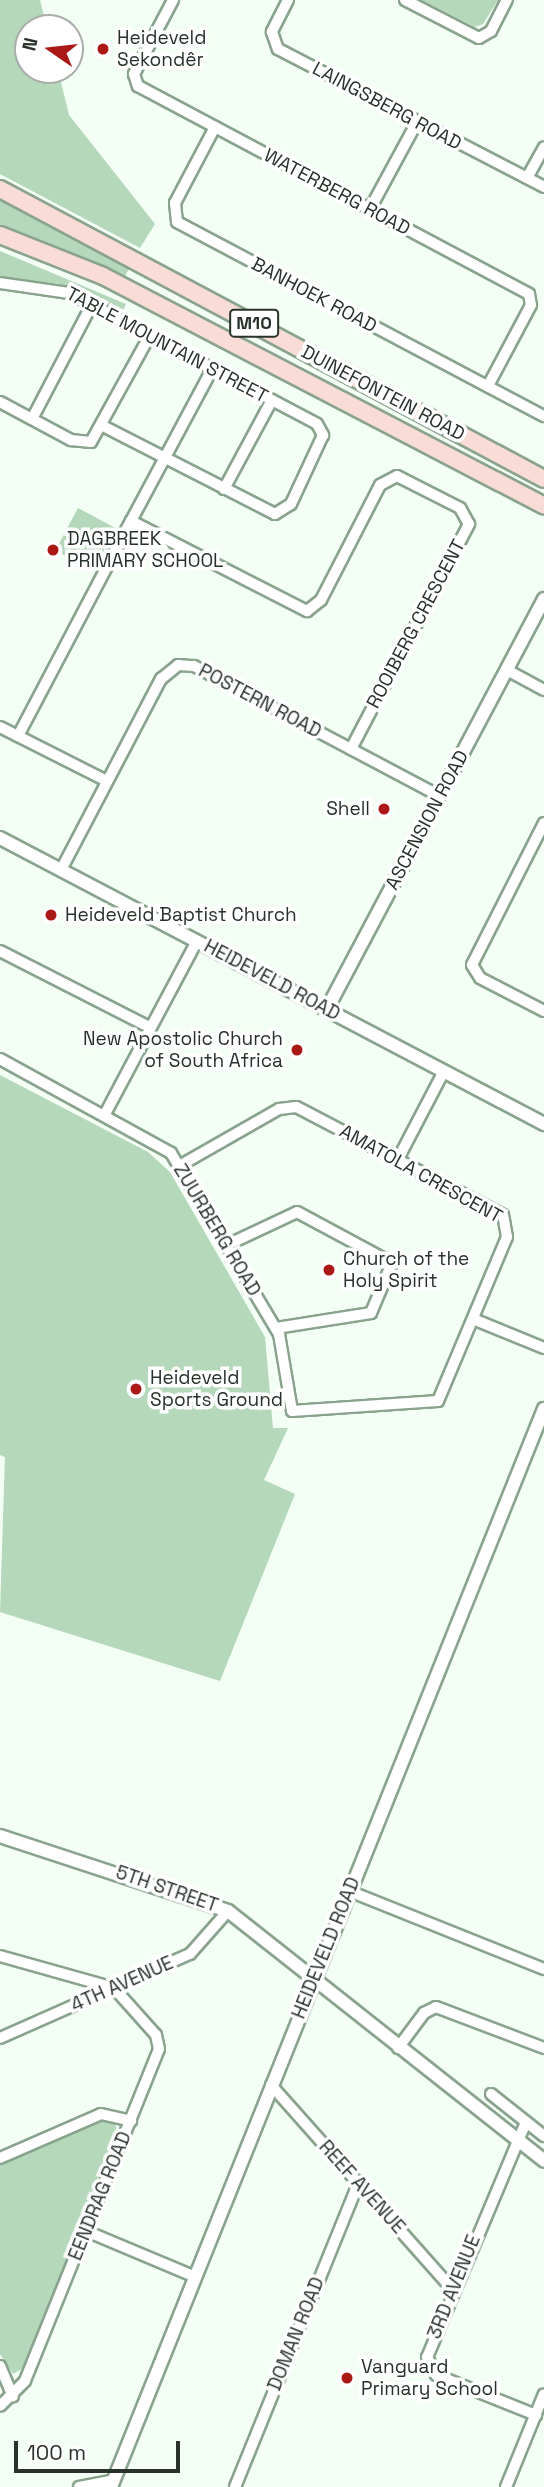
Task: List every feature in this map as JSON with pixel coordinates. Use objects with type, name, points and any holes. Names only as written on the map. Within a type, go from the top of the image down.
[{"type":"main road","name":"DUINEFONTEIN ROAD","points":[[0,189],[544,479]]},
{"type":"main road","name":"DUINEFONTEIN ROAD","points":[[0,235],[103,276],[544,506]]},
{"type":"street","name":"WATERBERG ROAD","points":[[173,0],[135,83],[529,293],[531,304],[488,386]]},
{"type":"street","name":"LAINGSBERG ROAD","points":[[288,0],[272,32],[278,48],[544,187]]},
{"type":"street","points":[[405,0],[479,38],[491,31],[507,0]]},
{"type":"street","points":[[370,209],[417,122]]},
{"type":"street","name":"BANHOEK ROAD","points":[[215,127],[175,203],[177,222],[544,416]]},
{"type":"street","points":[[527,178],[544,147]]},
{"type":"street","name":"TABLE MOUNTAIN STREET","points":[[0,282],[49,286],[92,304],[317,424],[323,435],[281,513],[224,489]]},
{"type":"street","points":[[32,419],[92,304]]},
{"type":"street","points":[[0,402],[85,443],[103,426],[150,335]]},
{"type":"street","points":[[18,736],[212,369]]},
{"type":"street","points":[[103,426],[224,489],[272,400]]},
{"type":"street","name":"ROOIBERG CRESCENT","points":[[131,521],[307,611],[321,600],[386,478],[402,478],[464,511],[467,528],[351,749]]},
{"type":"street","name":"ASCENSION ROAD","points":[[327,1009],[544,599]]},
{"type":"street","name":"ASCENSION ROAD","points":[[527,631],[544,615]]},
{"type":"street","name":"POSTERN ROAD","points":[[61,870],[164,674],[183,664],[440,796]]},
{"type":"street","points":[[507,670],[544,690]]},
{"type":"street","points":[[0,727],[107,781]]},
{"type":"street","points":[[544,823],[472,969],[544,1011]]},
{"type":"street","name":"HEIDEVELD ROAD","points":[[0,838],[544,1124]]},
{"type":"street","points":[[105,1114],[197,941]]},
{"type":"street","points":[[0,951],[151,1028]]},
{"type":"street","name":"ZUURBERG ROAD","points":[[0,1059],[152,1139],[180,1166],[276,1328],[292,1411]]},
{"type":"street","points":[[398,1159],[444,1071]]},
{"type":"street","name":"AMATOLA CRESCENT","points":[[180,1166],[289,1107],[398,1159],[508,1221],[474,1319],[435,1404],[292,1411]]},
{"type":"street","points":[[227,1245],[297,1212],[392,1263],[371,1313],[276,1328]]},
{"type":"street","points":[[474,1319],[544,1348]]},
{"type":"street","name":"HEIDEVELD ROAD","points":[[110,2484],[544,1409]]},
{"type":"street","name":"5TH STREET","points":[[0,1836],[228,1911],[315,1975],[398,2048],[544,2161]]},
{"type":"street","points":[[349,1891],[544,1969]]},
{"type":"street","name":"4TH AVENUE","points":[[0,2038],[201,1947],[228,1911]]},
{"type":"street","points":[[0,1956],[114,1988]]},
{"type":"street","name":"EENDRAG ROAD","points":[[0,2406],[13,2396],[86,2231],[131,2121],[159,2043],[114,1988]]},
{"type":"street","points":[[398,2048],[424,2013],[436,2007],[544,2048]]},
{"type":"street","name":"REEF AVENUE","points":[[271,2085],[453,2290]]},
{"type":"street","points":[[491,2094],[544,2136]]},
{"type":"street","points":[[0,2158],[101,2114],[131,2121]]},
{"type":"street","name":"3RD AVENUE","points":[[526,2122],[514,2138],[428,2349],[431,2371],[536,2415]]},
{"type":"street","name":"DOMAN ROAD","points":[[236,2487],[359,2182]]},
{"type":"street","points":[[86,2231],[193,2276]]},
{"type":"street","points":[[0,2366],[13,2396]]},
{"type":"street","points":[[506,2487],[544,2394]]},
{"type":"street","points":[[79,2487],[110,2484]]},
{"type":"green space","points":[[0,0],[40,0],[44,14],[14,14],[14,84],[61,84],[69,115],[155,224],[140,248],[0,174]]},
{"type":"green space","points":[[422,0],[498,0],[483,24],[475,27]]},
{"type":"green space","points":[[0,200],[129,269],[124,278],[0,226]]},
{"type":"green space","points":[[0,251],[126,304],[121,315],[60,284],[0,277]]},
{"type":"green space","points":[[78,508],[118,529],[95,572],[55,550]]},
{"type":"green space","name":"Heideveld Sports Ground","points":[[0,1075],[148,1152],[170,1172],[265,1337],[273,1428],[288,1428],[264,1480],[295,1494],[220,1681],[0,1612],[5,1457],[0,1455]]},
{"type":"green space","points":[[100,2119],[115,2123],[118,2138],[25,2367],[13,2374],[0,2354],[0,2163]]},
{"type":"place","name":"Heideveld Sekondêr","points":[[103,49]]},
{"type":"place","name":"DAGBREEK PRIMARY SCHOOL","points":[[53,550]]},
{"type":"place","name":"Shell","points":[[384,809]]},
{"type":"place","name":"Heideveld Baptist Church","points":[[51,915]]},
{"type":"place","name":"New Apostolic Church of South Africa","points":[[297,1050]]},
{"type":"place","name":"Church of the Holy Spirit","points":[[329,1270]]},
{"type":"place","name":"Heideveld Sports Ground","points":[[136,1389]]},
{"type":"place","name":"Vanguard Primary School","points":[[347,2378]]}]
